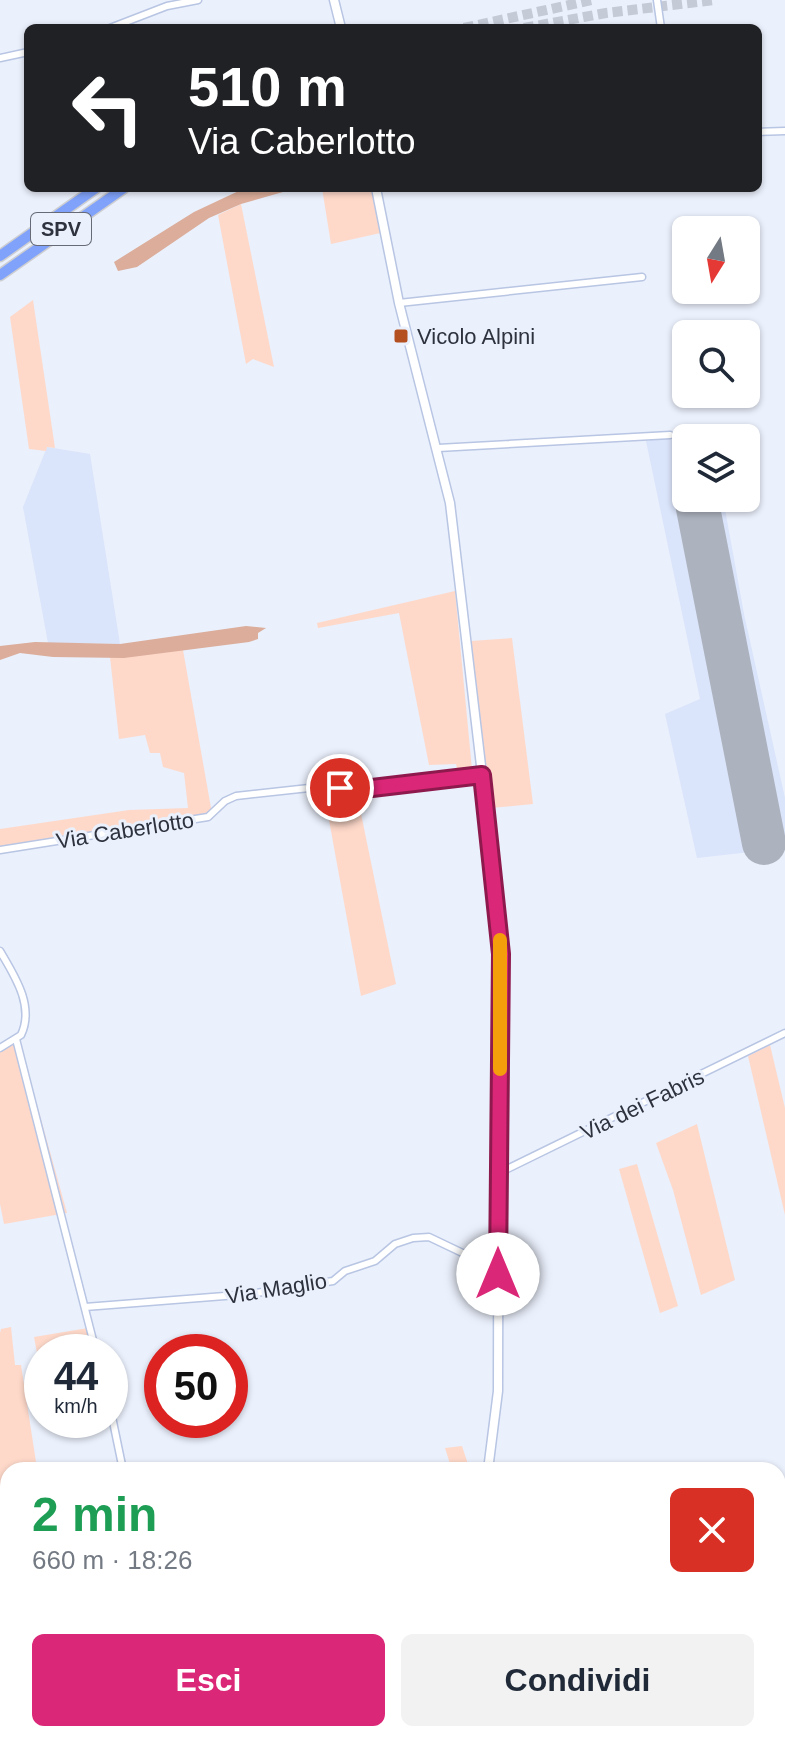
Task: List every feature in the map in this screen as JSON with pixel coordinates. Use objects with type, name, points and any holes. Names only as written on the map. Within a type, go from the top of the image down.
[{"type":"highway","name":"SPV","points":[[0,256],[90,192]]},
{"type":"highway","name":"SPV","points":[[0,275],[118,192]]},
{"type":"main road","points":[[334,0],[340,24]]},
{"type":"main road","points":[[377,192],[399,303],[450,503],[501,954],[498,1401],[489,1462]]},
{"type":"street","points":[[120,24],[167,6],[198,0]]},
{"type":"street","points":[[657,0],[660,24]]},
{"type":"street","points":[[0,58],[24,53]]},
{"type":"street","points":[[762,132],[785,131]]},
{"type":"street","points":[[399,303],[642,277]]},
{"type":"street","points":[[438,448],[670,435]]},
{"type":"street","name":"Via Caberlotto","points":[[0,850],[208,817],[236,796],[309,788],[372,788],[482,775]]},
{"type":"street","points":[[0,951],[24,1001],[24,1029],[16,1039],[0,1048]]},
{"type":"street","name":"Via dei Fabris","points":[[499,1173],[785,1033]]},
{"type":"street","points":[[16,1039],[92,1334]]},
{"type":"street","name":"Via Maglio","points":[[85,1307],[250,1294],[333,1281],[345,1271],[375,1261],[395,1244],[413,1238],[429,1237],[473,1258],[498,1261]]},
{"type":"street","points":[[116,1438],[121,1462]]},
{"type":"shaded area","points":[[236,192],[283,192],[241,204],[209,218],[137,267],[118,271],[114,262],[194,212]]},
{"type":"shaded area","points":[[323,192],[377,192],[385,232],[331,244]]},
{"type":"shaded area","points":[[241,204],[274,367],[253,359],[246,364],[218,215]]},
{"type":"shaded area","points":[[33,300],[55,448],[47,447],[46,451],[29,449],[10,317]]},
{"type":"shaded area","points":[[672,437],[672,512],[726,512],[744,614],[785,798],[785,848],[697,858],[665,714],[700,699],[646,441]]},
{"type":"shaded area","points":[[47,447],[90,454],[120,644],[48,643],[23,507]]},
{"type":"shaded area","points":[[455,591],[473,780],[459,777],[456,764],[429,765],[399,613],[318,628],[317,623]]},
{"type":"shaded area","points":[[246,626],[266,628],[258,633],[258,639],[249,642],[124,658],[53,657],[20,653],[0,660],[0,646],[35,642],[120,644]]},
{"type":"shaded area","points":[[512,638],[533,804],[491,808],[484,773],[471,641]]},
{"type":"shaded area","points":[[183,650],[213,819],[0,852],[0,829],[129,810],[188,808],[184,773],[163,767],[160,753],[150,753],[145,735],[119,739],[110,657]]},
{"type":"shaded area","points":[[345,794],[346,800],[358,799],[396,984],[361,996],[325,798]]},
{"type":"shaded area","points":[[19,1040],[67,1213],[4,1224],[0,1204],[0,1048]]},
{"type":"shaded area","points":[[770,1045],[785,1108],[785,1215],[748,1056]]},
{"type":"shaded area","points":[[697,1124],[735,1280],[701,1295],[673,1190],[656,1143]]},
{"type":"shaded area","points":[[637,1164],[678,1306],[660,1313],[619,1169]]},
{"type":"shaded area","points":[[11,1327],[15,1365],[21,1365],[24,1384],[24,1438],[32,1438],[36,1462],[0,1462],[1,1329]]},
{"type":"shaded area","points":[[88,1328],[89,1334],[52,1334]]},
{"type":"shaded area","points":[[462,1446],[467,1462],[449,1462],[445,1448]]},
{"type":"runway","points":[[699,512],[764,843]]},
{"type":"tunnel","points":[[482,24],[592,0]]},
{"type":"tunnel","points":[[546,24],[714,0]]},
{"type":"slow traffic","points":[[500,940],[500,1069]]},
{"type":"place","name":"Vicolo Alpini","points":[[401,336]]},
{"type":"route","points":[[340,788],[372,788],[482,775],[501,954],[498,1274]]}]
